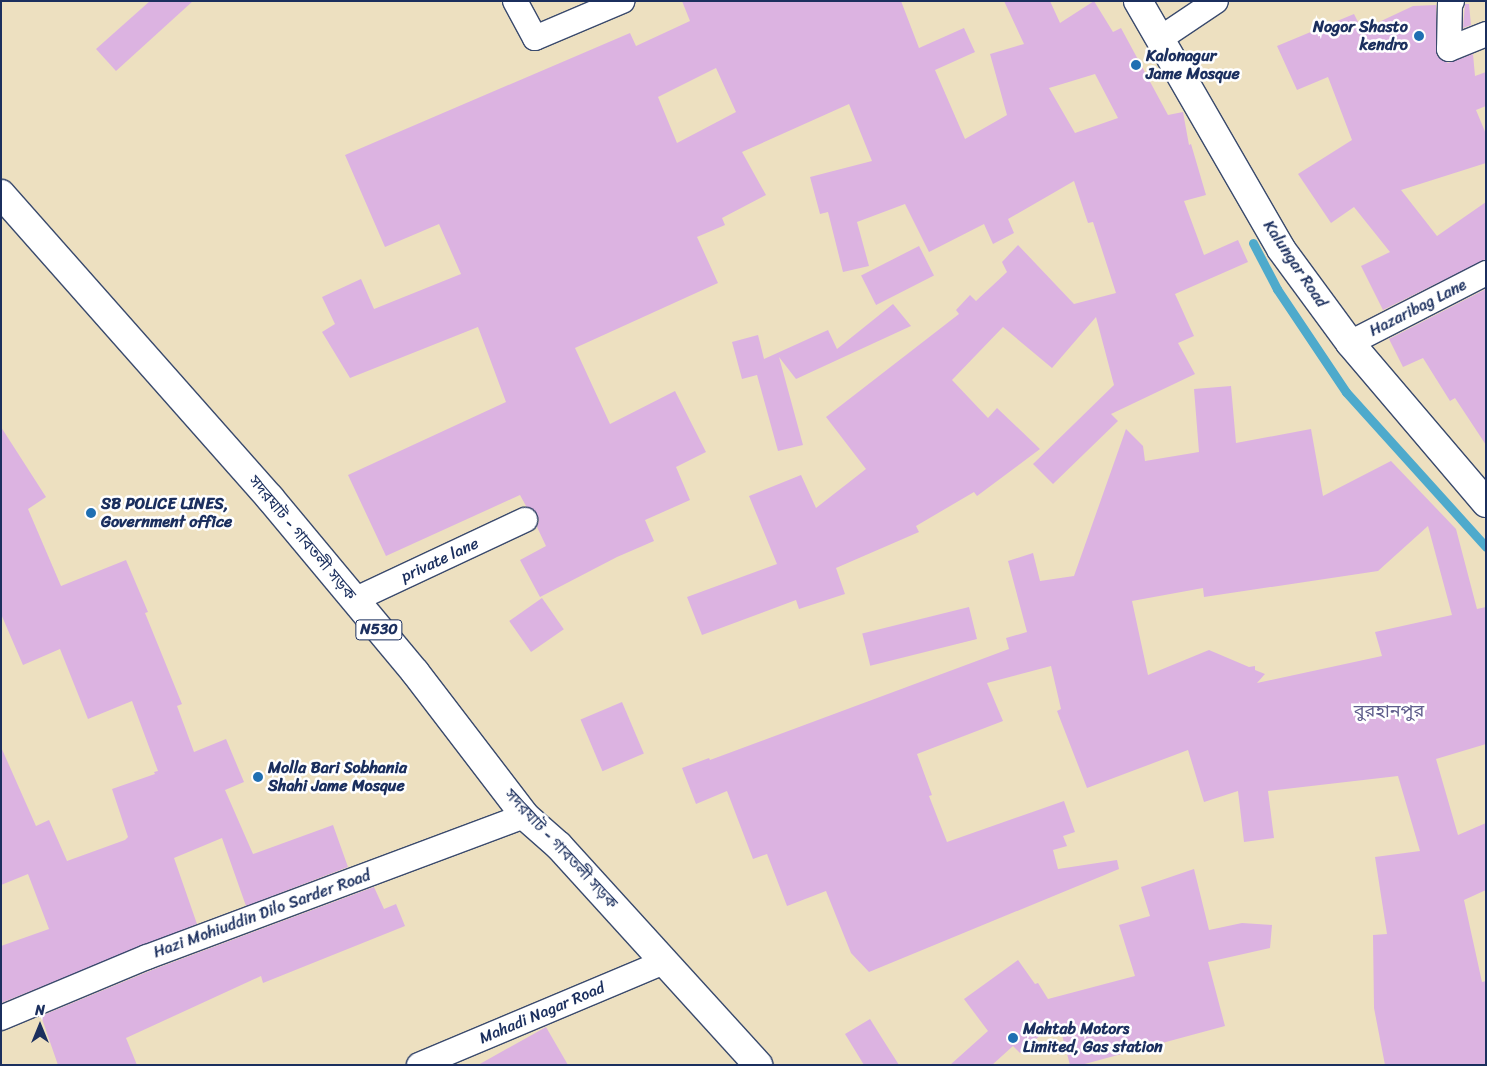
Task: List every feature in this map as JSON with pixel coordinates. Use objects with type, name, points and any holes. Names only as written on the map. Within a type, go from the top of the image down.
[{"type":"main road","name":"Kalungar Road","points":[[1138,1],[1281,249],[1350,343],[1486,503]]},
{"type":"main road","name":"সদরঘাট - গাবতলী সড়ক","points":[[1,194],[270,498],[415,672],[525,816],[559,846],[758,1065]]},
{"type":"street","points":[[515,1],[535,38],[622,1]]},
{"type":"street","points":[[1161,38],[1216,1]]},
{"type":"street","points":[[1452,1],[1450,2],[1449,50],[1486,34]]},
{"type":"street","name":"Hazaribag Lane","points":[[1350,343],[1486,273]]},
{"type":"street","name":"private lane","points":[[354,600],[525,520]]},
{"type":"street","name":"Hazi Mohiuddin Dilo Sarder Road","points":[[1,1018],[147,957],[525,816]]},
{"type":"street","name":"Mahadi Nagar Road","points":[[419,1065],[664,962]]},
{"type":"building","points":[[150,1],[193,1],[116,71],[96,49]]},
{"type":"building","points":[[682,1],[901,1],[919,48],[964,28],[975,52],[935,70],[965,139],[1007,115],[990,54],[1024,44],[1004,1],[1050,1],[1060,23],[1094,1],[1113,32],[1121,28],[1168,115],[1183,112],[1189,145],[1191,144],[1206,195],[1184,201],[1204,255],[1238,240],[1248,262],[1175,294],[1194,336],[1178,343],[1195,374],[1111,414],[1118,421],[1053,484],[1033,464],[1114,385],[1096,317],[1052,368],[1003,327],[952,380],[988,418],[997,408],[1040,449],[977,496],[974,492],[916,526],[919,532],[836,568],[845,594],[799,609],[796,600],[702,635],[687,597],[777,564],[749,496],[801,475],[816,508],[866,469],[826,417],[959,314],[956,310],[970,295],[976,301],[1007,272],[1002,262],[1018,245],[1074,304],[1116,293],[1093,222],[1088,223],[1074,181],[1008,219],[1014,233],[993,244],[984,224],[929,252],[905,204],[857,222],[869,266],[843,272],[828,212],[820,214],[810,177],[872,161],[849,104],[742,152],[766,195],[722,218],[725,225],[697,237],[718,283],[575,348],[610,424],[675,391],[706,452],[676,467],[690,500],[645,520],[654,541],[617,557],[540,597],[520,560],[546,546],[537,527],[539,521],[537,514],[526,506],[520,495],[386,556],[348,475],[506,402],[478,327],[350,378],[322,332],[335,324],[322,297],[361,279],[374,309],[461,274],[439,224],[385,247],[345,155],[630,33],[636,46],[690,21]],"holes":[[[716,68],[736,112],[677,143],[658,97]],[[1095,74],[1118,118],[1075,133],[1049,88]]]},
{"type":"building","points":[[1465,4],[1469,4],[1471,25],[1463,28]]},
{"type":"building","points":[[1436,5],[1437,56],[1448,63],[1473,54],[1475,76],[1486,72],[1486,106],[1476,110],[1486,134],[1486,163],[1401,190],[1437,236],[1486,202],[1486,259],[1383,310],[1361,266],[1390,252],[1354,207],[1331,223],[1298,174],[1352,140],[1328,77],[1297,90],[1277,46],[1354,14],[1362,30],[1413,6]]},
{"type":"building","points":[[919,246],[934,275],[876,305],[861,276]]},
{"type":"building","points":[[1486,289],[1486,445],[1455,398],[1450,401],[1423,358],[1403,367],[1389,339]]},
{"type":"building","points":[[893,304],[911,326],[796,379],[779,357],[803,445],[778,451],[757,375],[742,379],[732,342],[758,335],[764,359],[828,330],[837,349]]},
{"type":"building","points":[[1231,386],[1236,443],[1311,429],[1323,496],[1391,461],[1456,529],[1477,609],[1486,607],[1486,744],[1436,759],[1458,835],[1486,823],[1486,890],[1464,900],[1482,982],[1486,981],[1486,1065],[1385,1065],[1374,1008],[1373,935],[1387,934],[1375,857],[1420,851],[1398,776],[1268,791],[1274,838],[1244,842],[1238,791],[1204,802],[1188,750],[1087,788],[1057,711],[1061,709],[1051,666],[987,683],[1003,721],[917,754],[932,795],[929,796],[947,842],[1064,801],[1075,832],[1063,836],[1067,846],[1053,850],[1058,869],[1117,860],[1119,869],[869,972],[851,953],[826,891],[787,906],[767,854],[753,859],[727,791],[696,804],[682,768],[709,758],[710,760],[1009,649],[1006,638],[1027,632],[1008,561],[1033,553],[1040,581],[1074,576],[1126,429],[1143,446],[1145,461],[1199,452],[1194,389]],"holes":[[[1428,526],[1452,615],[1375,632],[1382,656],[1257,683],[1265,674],[1255,670],[1255,666],[1249,667],[1209,650],[1148,675],[1132,601],[1203,588],[1204,597],[1378,571]]]},
{"type":"building","points":[[1,427],[46,497],[28,509],[61,586],[126,560],[148,612],[145,613],[182,704],[177,706],[194,752],[226,739],[244,782],[225,790],[253,854],[333,825],[348,867],[246,906],[222,838],[174,858],[197,924],[1,1003],[1,946],[49,929],[28,874],[1,885],[1,747],[36,826],[49,820],[67,861],[125,840],[128,837],[112,789],[155,774],[154,772],[158,771],[132,701],[88,719],[60,649],[23,665],[1,614]]},
{"type":"building","points":[[542,598],[564,629],[531,652],[509,621]]},
{"type":"building","points":[[969,607],[977,639],[870,666],[862,634]]},
{"type":"building","points":[[622,702],[644,754],[602,771],[581,720]]},
{"type":"building","points":[[1194,869],[1209,930],[1242,923],[1272,925],[1270,948],[1208,962],[1225,1026],[1081,1065],[1070,1065],[1058,1020],[1020,1053],[1013,1046],[992,1065],[950,1065],[988,1031],[964,999],[1018,960],[1035,984],[1038,983],[1048,999],[1135,976],[1119,925],[1150,916],[1141,887]]},
{"type":"building","points":[[374,887],[384,909],[396,904],[405,926],[263,983],[261,976],[126,1038],[137,1065],[58,1065],[41,1016],[152,970]]},
{"type":"building","points":[[870,1019],[899,1065],[864,1065],[845,1034]]},
{"type":"building","points":[[546,1027],[568,1065],[478,1065]]},
{"type":"waterway","points":[[1253,243],[1277,289],[1346,392],[1486,547]]},
{"type":"place","name":"Nogor Shasto kendro","points":[[1419,36]]},
{"type":"place","name":"Kalonagur Jame Mosque","points":[[1136,65]]},
{"type":"place","name":"SB POLICE LINES, Government office","points":[[91,513]]},
{"type":"place","name":"Molla Bari Sobhania Shahi Jame Mosque","points":[[258,777]]},
{"type":"place","name":"Mahtab Motors Limited, Gas station","points":[[1013,1038]]},
{"type":"district","name":"বুরহানপুর","points":[[1389,711]]}]
